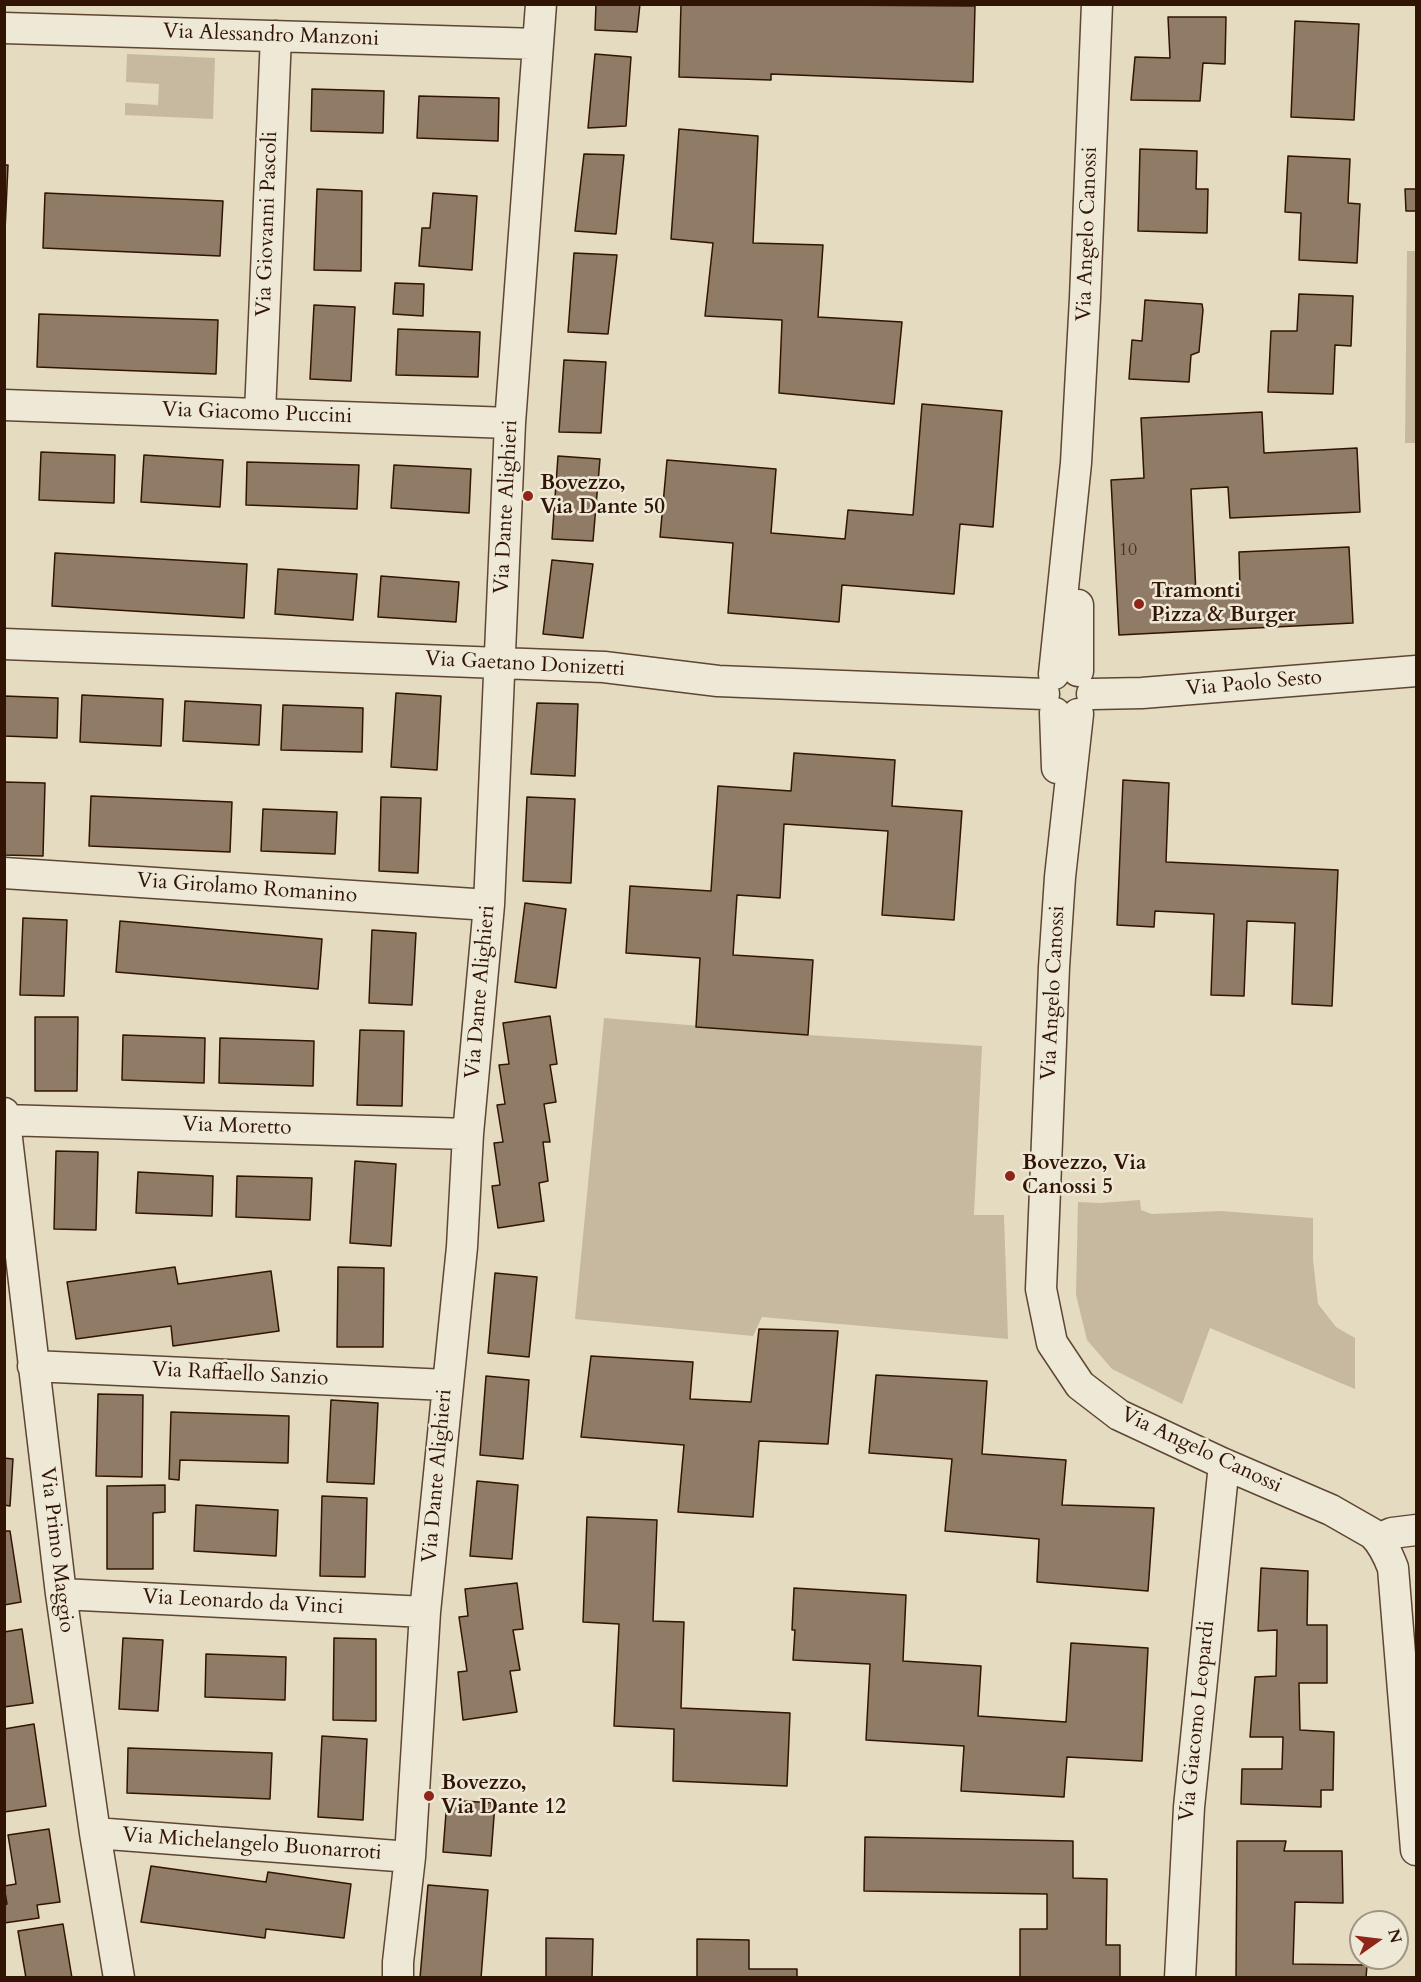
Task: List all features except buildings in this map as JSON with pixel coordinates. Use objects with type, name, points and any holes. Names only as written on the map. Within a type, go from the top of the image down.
[{"type":"street","name":"Via Dante Alighieri","points":[[398,1977],[410,1857],[425,1612],[462,1247],[468,1134],[489,905],[510,423],[541,4]]},
{"type":"street","name":"Via Angelo Canossi","points":[[1097,4],[1041,1289],[1052,1343],[1080,1385],[1119,1415],[1330,1510],[1374,1534],[1378,1539]]},
{"type":"street","name":"Via Alessandro Manzoni","points":[[4,28],[538,44]]},
{"type":"street","name":"Via Giovanni Pascoli","points":[[260,413],[276,36]]},
{"type":"street","name":"Via Giacomo Puccini","points":[[4,405],[510,423]]},
{"type":"street","name":"Via Gaetano Donizetti","points":[[4,644],[604,667],[718,681],[1067,693]]},
{"type":"street","name":"Via Paolo Sesto","points":[[1067,693],[1142,693],[1416,671]]},
{"type":"street","name":"Via Girolamo Romanino","points":[[4,873],[489,905]]},
{"type":"street","name":"Via Moretto","points":[[5,1118],[468,1134]]},
{"type":"street","name":"Via Primo Maggio","points":[[5,1118],[61,1594],[95,1833],[119,1977]]},
{"type":"street","name":"Via Raffaello Sanzio","points":[[33,1366],[447,1385]]},
{"type":"street","name":"Via Giacomo Leopardi","points":[[1180,1977],[1189,1807],[1224,1464]]},
{"type":"street","points":[[1416,1530],[1392,1533],[1378,1539],[1387,1552],[1393,1568],[1416,1850]]},
{"type":"street","name":"Via Leonardo da Vinci","points":[[61,1594],[425,1612]]},
{"type":"street","name":"Via Michelangelo Buonarroti","points":[[95,1833],[410,1857]]},
{"type":"shaded area","points":[[127,54],[215,58],[213,119],[125,115],[125,103],[158,105],[159,84],[126,82]]},
{"type":"shaded area","points":[[1407,251],[1416,251],[1416,443],[1405,443]]},
{"type":"shaded area","points":[[604,1018],[808,1035],[982,1046],[974,1215],[1004,1215],[1008,1339],[762,1317],[753,1336],[575,1319]]},
{"type":"shaded area","points":[[1140,1200],[1141,1210],[1152,1214],[1221,1211],[1313,1218],[1313,1260],[1318,1304],[1336,1327],[1355,1338],[1355,1389],[1210,1328],[1182,1404],[1112,1369],[1087,1340],[1076,1295],[1078,1202]]},
{"type":"place","name":"Bovezzo, Via Dante 50","points":[[528,496]]},
{"type":"place","name":"Tramonti Pizza & Burger","points":[[1139,604]]},
{"type":"place","name":"Bovezzo, Via Canossi 5","points":[[1010,1176]]},
{"type":"place","name":"Bovezzo, Via Dante 12","points":[[429,1796]]}]
